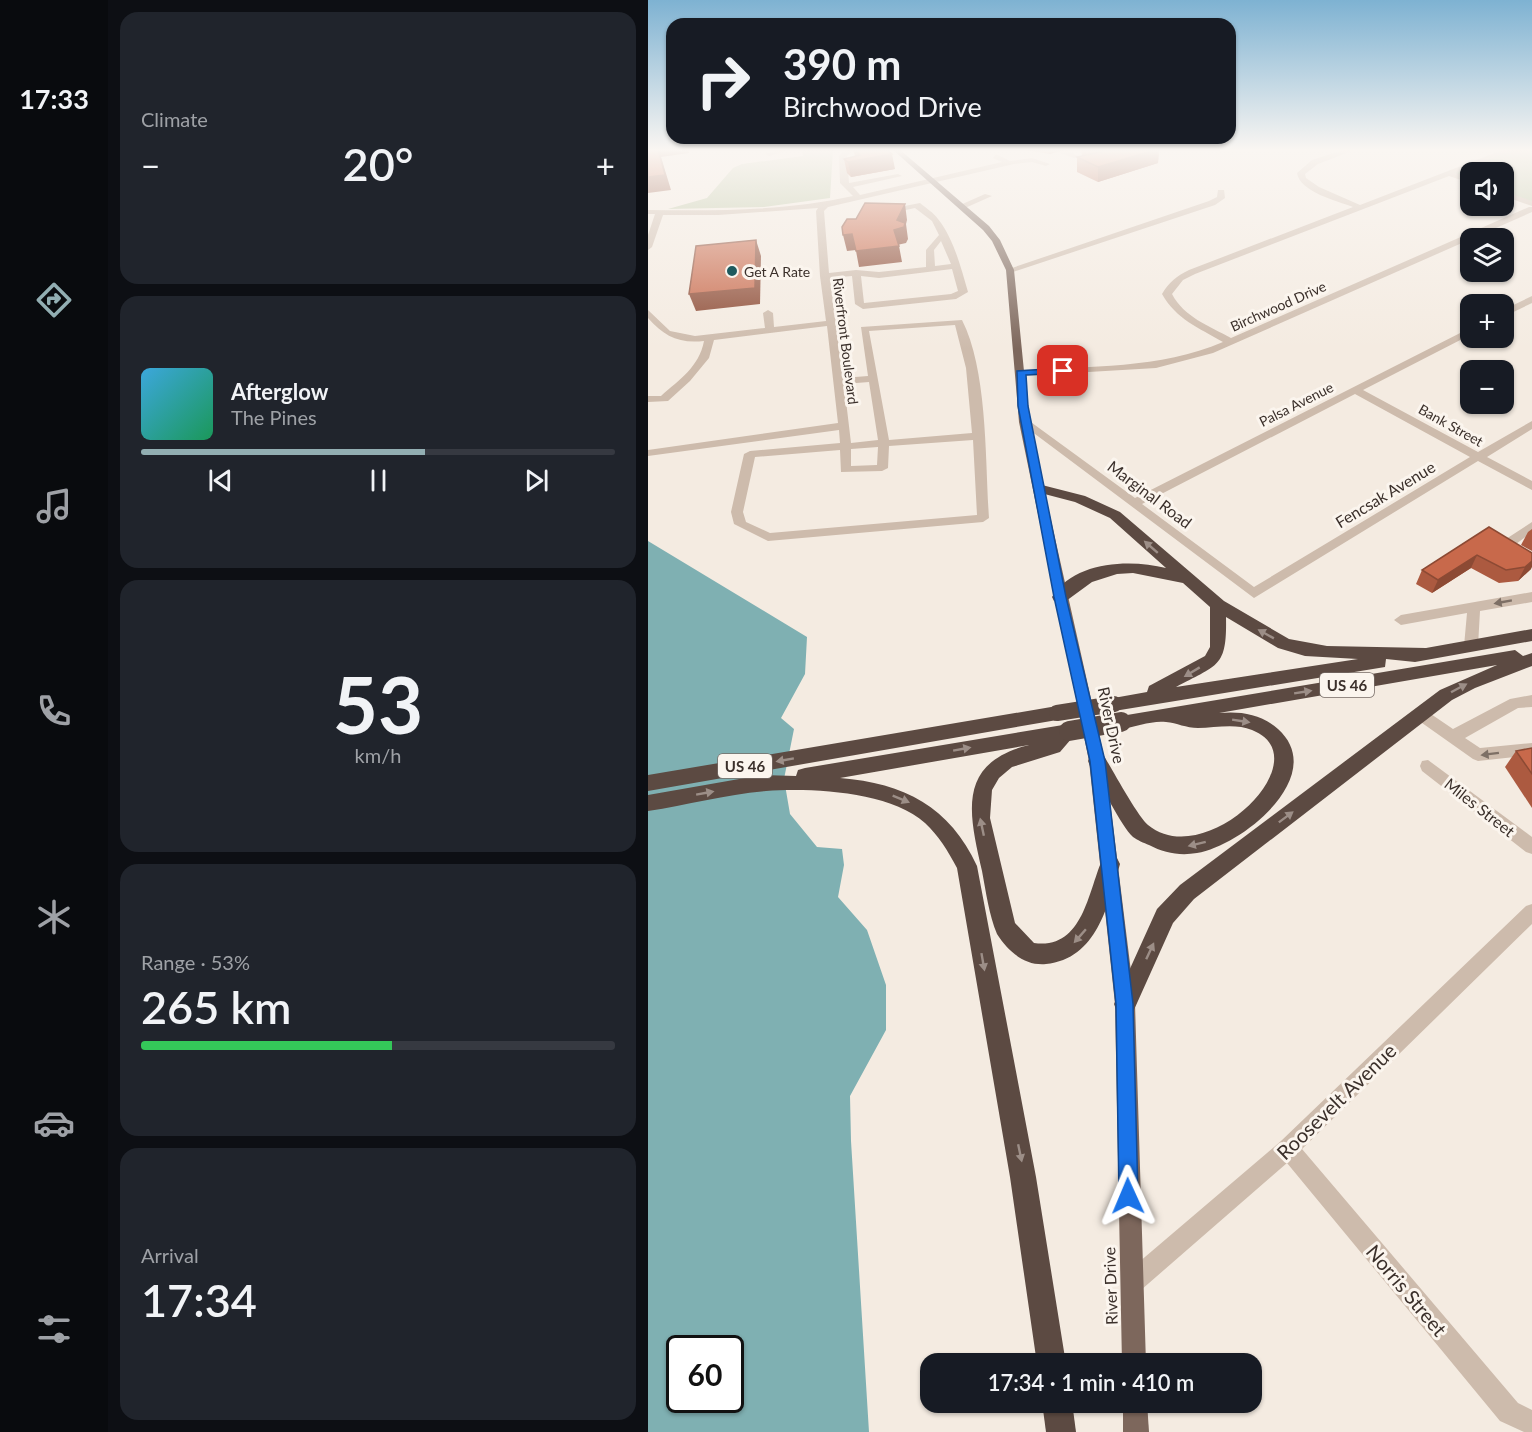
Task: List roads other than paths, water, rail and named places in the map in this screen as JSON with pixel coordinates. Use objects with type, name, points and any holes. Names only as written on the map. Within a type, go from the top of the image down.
[{"type":"highway","points":[[1038,488],[1089,502],[1114,515],[1218,605],[1284,644],[1305,650],[1425,654]]},
{"type":"highway","points":[[1060,597],[1070,586],[1083,578],[1121,568],[1164,572],[1195,586]]},
{"type":"highway","points":[[1138,700],[1192,673],[1210,660],[1218,647],[1218,605]]},
{"type":"highway","name":"US 46","points":[[648,783],[1532,635]]},
{"type":"highway","points":[[1125,1004],[1165,916],[1187,892],[1420,714],[1469,682],[1530,660]]},
{"type":"highway","name":"US 46","points":[[648,803],[762,783],[843,778],[1163,714],[1530,660]]},
{"type":"highway","points":[[1097,761],[1140,831],[1148,838],[1166,845],[1187,847],[1211,841],[1239,826],[1262,808],[1277,787],[1286,760],[1281,743],[1272,733],[1254,723],[1236,719],[1196,722],[1163,714]]},
{"type":"highway","points":[[1069,731],[1053,747],[1024,754],[1005,762],[992,772],[982,789],[980,818],[1005,927],[1010,936],[1017,944],[1035,954],[1057,953],[1076,943],[1091,923],[1110,864]]},
{"type":"highway","points":[[843,778],[896,796],[937,819],[951,836],[967,866],[1003,1074],[1027,1185],[1050,1353]]},
{"type":"highway","points":[[1058,1413],[1061,1432]]},
{"type":"main road","name":"River Drive","points":[[973,216],[991,233],[1010,270],[1024,422],[1097,761],[1125,1004],[1134,1353]]},
{"type":"main road","points":[[1135,1413],[1136,1432]]},
{"type":"street","points":[[648,247],[659,216]]},
{"type":"street","name":"Riverfront Boulevard","points":[[820,216],[829,323],[846,446],[845,470],[882,468],[884,443]]},
{"type":"street","points":[[856,273],[860,304],[865,306],[961,295],[963,292],[956,267],[943,235],[935,220],[930,216]]},
{"type":"street","points":[[1010,270],[1173,216]]},
{"type":"street","points":[[1231,342],[1180,313],[1171,304],[1167,294],[1171,286],[1192,272],[1336,216]]},
{"type":"street","name":"Birchwood Drive","points":[[1021,373],[1156,365],[1192,356],[1231,342],[1517,216]]},
{"type":"street","points":[[931,269],[927,253],[929,247],[943,235]]},
{"type":"street","points":[[824,276],[956,267]]},
{"type":"street","points":[[1514,308],[1532,298]]},
{"type":"street","points":[[648,313],[672,335],[709,339],[829,323]]},
{"type":"street","points":[[768,313],[770,331]]},
{"type":"street","points":[[884,443],[864,328],[959,322],[970,351],[977,436],[983,518],[768,537],[740,524],[737,512],[750,454],[977,436]]},
{"type":"street","name":"Palsa Avenue","points":[[1135,503],[1460,336]]},
{"type":"street","points":[[648,399],[664,399],[697,369],[708,355],[709,339]]},
{"type":"street","points":[[837,382],[874,378]]},
{"type":"street","name":"Bank Street","points":[[1356,390],[1532,486]]},
{"type":"street","name":"Marginal Road","points":[[1024,422],[1254,593]]},
{"type":"street","name":"Fencsak Avenue","points":[[1254,593],[1532,424]]},
{"type":"street","points":[[648,453],[843,426]]},
{"type":"street","points":[[1532,526],[1510,542],[1510,547],[1532,561]]},
{"type":"street","points":[[1401,620],[1532,597]]},
{"type":"street","points":[[1471,646],[1474,607]]},
{"type":"street","points":[[1453,737],[1515,703],[1532,701]]},
{"type":"street","points":[[1420,714],[1478,755],[1532,748]]},
{"type":"street","name":"Miles Street","points":[[1428,766],[1532,847]]},
{"type":"street","name":"Roosevelt Avenue","points":[[1133,1282],[1288,1148],[1532,912]]},
{"type":"street","name":"Norris Street","points":[[1288,1148],[1509,1412],[1532,1423]]},
{"type":"water","points":[[648,541],[807,637],[805,674],[781,718],[794,729],[784,779],[790,814],[817,847],[842,849],[844,865],[838,897],[867,930],[886,985],[886,1030],[850,1096],[869,1432],[648,1432]]},
{"type":"place","name":"Get A Rate","points":[[732,271]]}]
